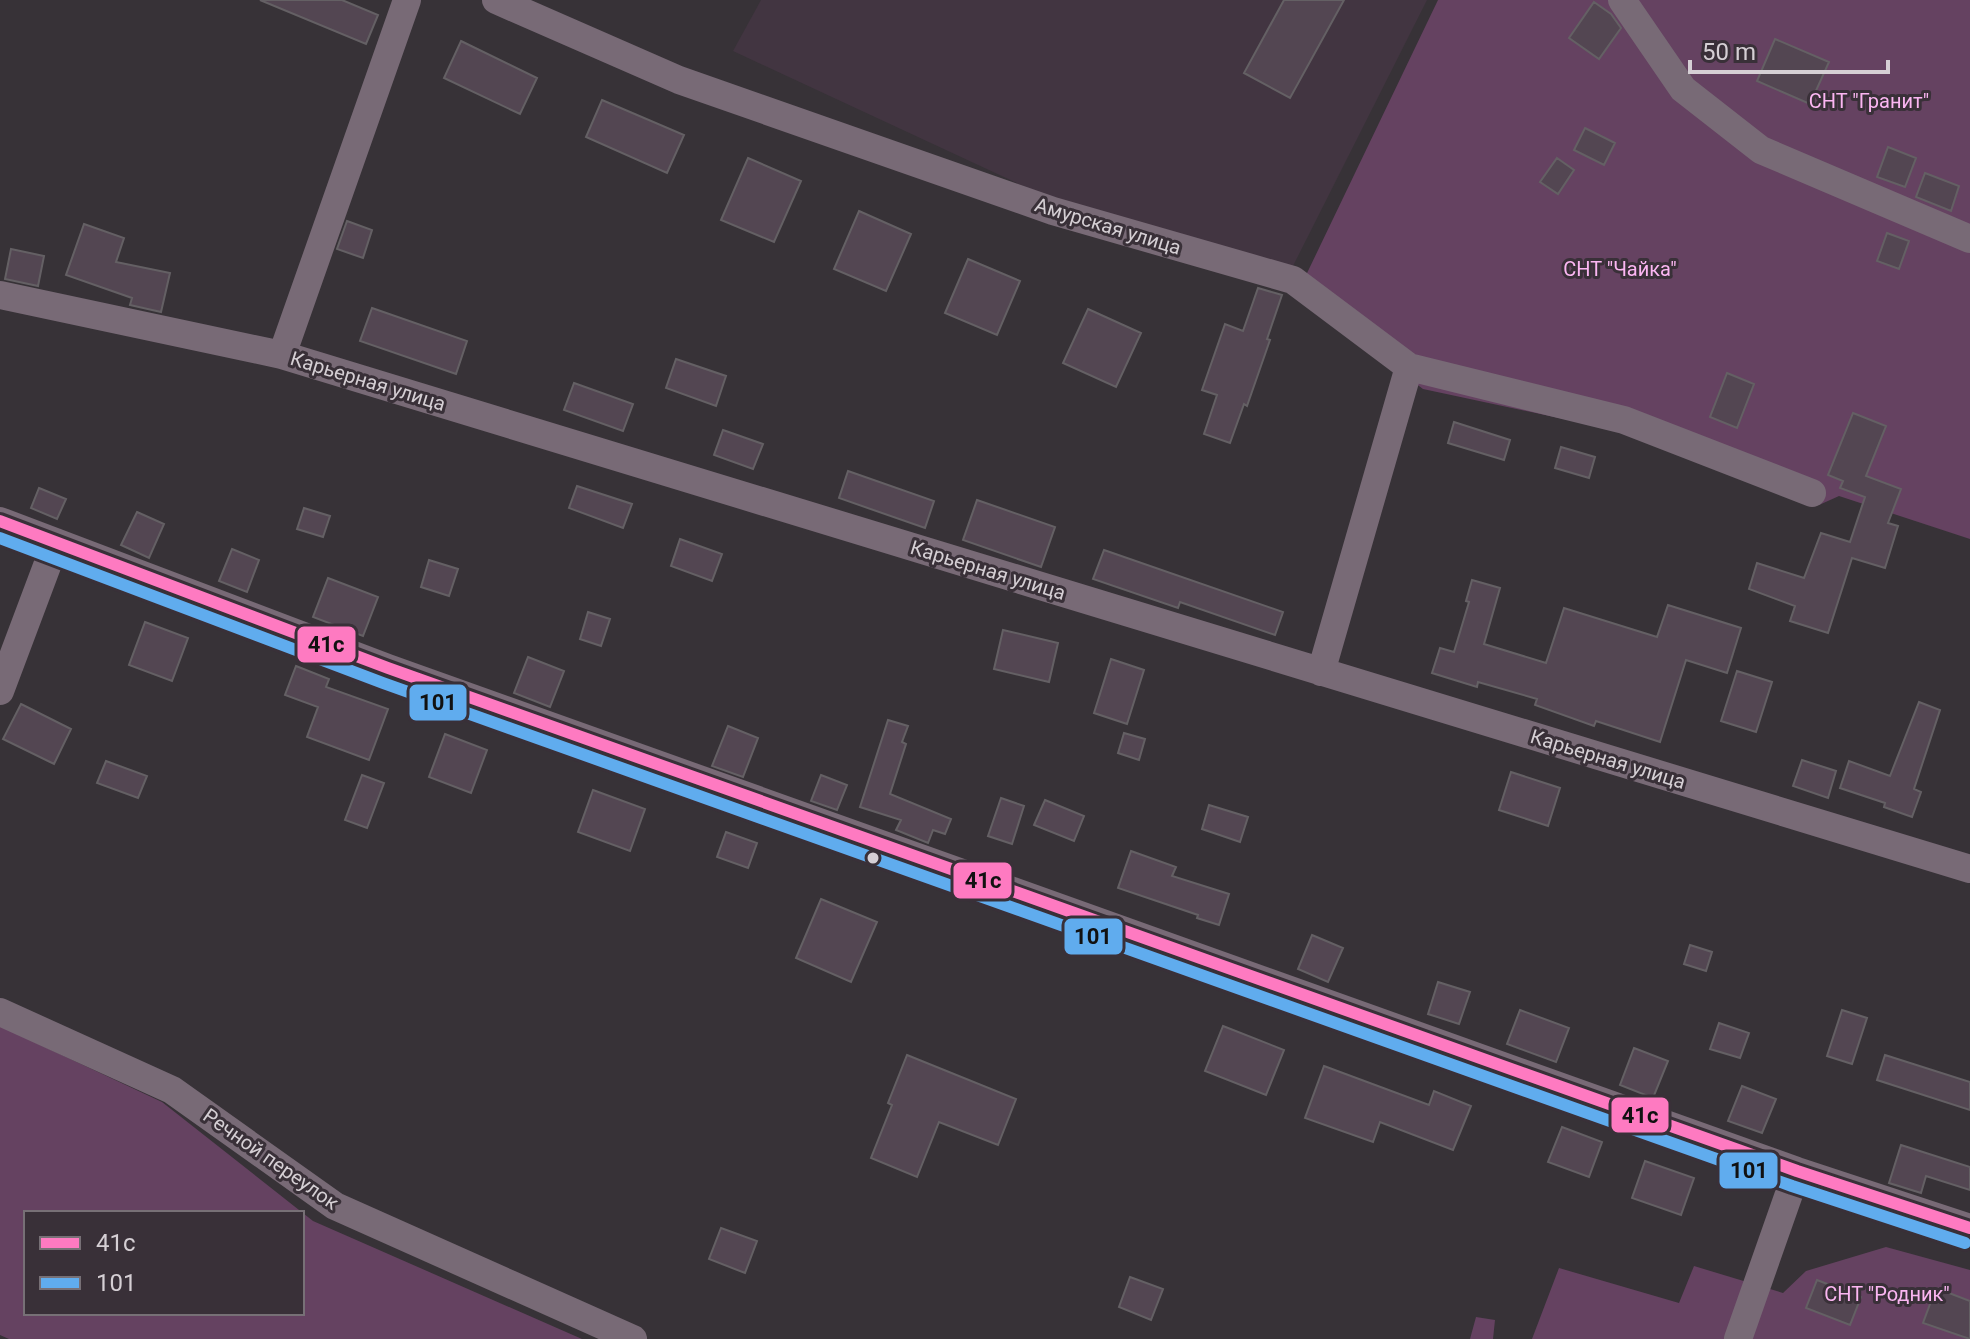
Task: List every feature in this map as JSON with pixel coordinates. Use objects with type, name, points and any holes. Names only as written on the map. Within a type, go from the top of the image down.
[{"type":"street","points":[[282,355],[407,0]]},
{"type":"street","name":"Амурская улица","points":[[496,0],[679,80],[1053,211],[1293,280],[1409,367]]},
{"type":"street","points":[[1622,0],[1683,89],[1761,150],[1970,239]]},
{"type":"street","name":"Карьерная улица","points":[[0,295],[282,355],[1970,869]]},
{"type":"street","points":[[1321,672],[1409,367],[1624,420],[1812,493]]},
{"type":"street","points":[[0,521],[388,668],[1797,1171],[1970,1228]]},
{"type":"street","points":[[0,691],[56,542]]},
{"type":"street","name":"Речной переулок","points":[[0,1012],[172,1090],[335,1206],[633,1339]]},
{"type":"street","points":[[1738,1339],[1797,1171]]},
{"type":"shaded area","points":[[761,0],[1427,0],[1292,268],[1036,192],[733,51]]},
{"type":"green space","name":"СНТ \"Чайка\"","points":[[1438,0],[1970,0],[1970,539],[1839,496],[1819,505],[1620,431],[1423,389],[1297,294]]},
{"type":"green space","points":[[0,1026],[162,1102],[300,1211],[24,1211],[24,1315],[304,1315],[304,1214],[313,1221],[582,1339],[9,1339],[0,1335]]},
{"type":"green space","name":"СНТ \"Родник\"","points":[[1886,1247],[1970,1270],[1970,1339],[1532,1339],[1559,1268],[1679,1303],[1694,1266],[1783,1293],[1806,1271]]},
{"type":"green space","points":[[1476,1317],[1495,1320],[1493,1339],[1470,1339]]},
{"type":"building","points":[[260,0],[342,0],[378,15],[366,44]]},
{"type":"building","points":[[1284,0],[1344,0],[1290,98],[1244,73]]},
{"type":"building","points":[[1594,2],[1611,14],[1621,28],[1599,59],[1569,38]]},
{"type":"building","points":[[1775,39],[1829,62],[1810,104],[1757,81]]},
{"type":"building","points":[[461,41],[537,78],[520,114],[444,78]]},
{"type":"building","points":[[602,100],[684,135],[667,173],[586,137]]},
{"type":"building","points":[[1585,128],[1615,143],[1604,165],[1574,150]]},
{"type":"building","points":[[1888,147],[1916,158],[1905,187],[1877,177]]},
{"type":"building","points":[[748,158],[801,181],[774,242],[721,220]]},
{"type":"building","points":[[1557,158],[1574,170],[1558,194],[1540,182]]},
{"type":"building","points":[[1925,173],[1959,186],[1951,211],[1916,197]]},
{"type":"building","points":[[859,211],[911,234],[886,291],[834,269]]},
{"type":"building","points":[[347,221],[372,230],[363,258],[337,249]]},
{"type":"building","points":[[84,224],[124,238],[116,262],[170,273],[161,312],[130,305],[132,298],[66,275]]},
{"type":"building","points":[[1887,233],[1909,241],[1899,269],[1877,261]]},
{"type":"building","points":[[11,249],[44,256],[38,286],[5,279]]},
{"type":"building","points":[[968,259],[1020,281],[997,335],[945,313]]},
{"type":"building","points":[[1258,288],[1282,295],[1247,406],[1244,404],[1230,443],[1204,434],[1217,395],[1202,390],[1225,324],[1243,331]]},
{"type":"building","points":[[372,308],[467,341],[456,374],[360,341]]},
{"type":"building","points":[[1088,309],[1141,333],[1116,387],[1063,363]]},
{"type":"building","points":[[676,359],[726,376],[716,406],[666,388]]},
{"type":"building","points":[[1727,373],[1754,384],[1737,428],[1710,417]]},
{"type":"building","points":[[574,383],[633,404],[623,431],[564,410]]},
{"type":"building","points":[[1853,413],[1886,426],[1866,476],[1901,489],[1888,523],[1898,526],[1885,568],[1852,558],[1828,633],[1790,621],[1795,606],[1749,589],[1757,563],[1804,578],[1821,533],[1850,542],[1865,497],[1840,488],[1843,481],[1828,475]]},
{"type":"building","points":[[1454,422],[1510,440],[1504,460],[1448,443]]},
{"type":"building","points":[[723,430],[763,444],[753,469],[714,455]]},
{"type":"building","points":[[1561,447],[1595,457],[1589,478],[1555,468]]},
{"type":"building","points":[[848,471],[934,501],[925,528],[839,498]]},
{"type":"building","points":[[577,486],[632,504],[623,528],[569,508]]},
{"type":"building","points":[[39,488],[66,499],[57,519],[31,508]]},
{"type":"building","points":[[977,500],[1055,527],[1041,567],[963,540]]},
{"type":"building","points":[[304,508],[330,516],[323,537],[297,529]]},
{"type":"building","points":[[137,512],[164,524],[149,558],[121,545]]},
{"type":"building","points":[[680,539],[722,554],[712,581],[671,566]]},
{"type":"building","points":[[232,549],[259,560],[247,592],[219,581]]},
{"type":"building","points":[[1104,550],[1283,612],[1275,635],[1180,602],[1178,608],[1093,579]]},
{"type":"building","points":[[429,560],[458,569],[449,596],[421,587]]},
{"type":"building","points":[[328,578],[378,597],[363,636],[313,617]]},
{"type":"building","points":[[1472,580],[1500,588],[1484,644],[1546,663],[1564,608],[1657,637],[1668,605],[1741,628],[1727,673],[1686,660],[1660,742],[1596,721],[1594,726],[1535,705],[1537,699],[1478,682],[1477,687],[1432,673],[1440,648],[1454,652],[1469,602],[1466,601]]},
{"type":"building","points":[[588,612],[610,619],[601,646],[580,639]]},
{"type":"building","points":[[145,622],[188,638],[172,681],[129,665]]},
{"type":"building","points":[[1003,630],[1058,643],[1049,682],[994,669]]},
{"type":"building","points":[[528,657],[564,671],[550,707],[514,693]]},
{"type":"building","points":[[1111,659],[1144,670],[1127,724],[1094,713]]},
{"type":"building","points":[[296,666],[329,679],[326,687],[388,709],[369,760],[307,737],[318,707],[285,695]]},
{"type":"building","points":[[1737,671],[1772,682],[1756,732],[1721,721]]},
{"type":"building","points":[[1919,702],[1940,710],[1914,789],[1921,792],[1912,817],[1884,807],[1885,803],[1840,788],[1849,761],[1890,776]]},
{"type":"building","points":[[21,704],[71,729],[54,764],[3,739]]},
{"type":"building","points":[[888,720],[908,726],[902,742],[906,744],[890,794],[951,819],[945,834],[933,830],[928,843],[896,830],[901,820],[860,807]]},
{"type":"building","points":[[728,726],[758,738],[743,777],[712,766]]},
{"type":"building","points":[[1124,733],[1145,739],[1139,760],[1118,753]]},
{"type":"building","points":[[445,734],[487,750],[471,793],[429,777]]},
{"type":"building","points":[[1802,760],[1836,771],[1828,798],[1793,786]]},
{"type":"building","points":[[106,761],[147,776],[138,798],[97,783]]},
{"type":"building","points":[[1511,772],[1560,788],[1548,826],[1499,810]]},
{"type":"building","points":[[362,775],[384,783],[367,828],[345,820]]},
{"type":"building","points":[[821,775],[847,785],[837,810],[811,801]]},
{"type":"building","points":[[593,790],[645,809],[630,851],[578,832]]},
{"type":"building","points":[[1001,798],[1024,806],[1012,844],[988,836]]},
{"type":"building","points":[[1045,800],[1084,816],[1074,841],[1034,825]]},
{"type":"building","points":[[1209,805],[1248,817],[1240,842],[1202,829]]},
{"type":"building","points":[[726,832],[757,843],[748,868],[717,857]]},
{"type":"building","points":[[1131,851],[1176,867],[1172,876],[1229,894],[1219,925],[1118,888]]},
{"type":"building","points":[[821,899],[877,922],[851,982],[796,958]]},
{"type":"building","points":[[1312,935],[1343,948],[1328,982],[1298,969]]},
{"type":"building","points":[[1690,945],[1712,952],[1706,971],[1684,964]]},
{"type":"building","points":[[1438,982],[1470,992],[1459,1024],[1428,1014]]},
{"type":"building","points":[[1520,1010],[1569,1028],[1556,1062],[1507,1044]]},
{"type":"building","points":[[1842,1010],[1867,1018],[1852,1064],[1827,1056]]},
{"type":"building","points":[[1719,1023],[1749,1033],[1740,1058],[1710,1049]]},
{"type":"building","points":[[1223,1026],[1284,1050],[1266,1095],[1205,1071]]},
{"type":"building","points":[[1634,1048],[1668,1061],[1653,1098],[1620,1085]]},
{"type":"building","points":[[907,1055],[1016,1099],[998,1145],[939,1122],[917,1177],[871,1158]]},
{"type":"building","points":[[1885,1055],[1970,1082],[1970,1110],[1877,1080]]},
{"type":"building","points":[[1324,1066],[1429,1105],[1434,1091],[1471,1106],[1453,1150],[1380,1122],[1373,1142],[1305,1118]]},
{"type":"building","points":[[1742,1086],[1776,1099],[1762,1133],[1728,1121]]},
{"type":"building","points":[[1562,1127],[1602,1142],[1589,1177],[1548,1162]]},
{"type":"building","points":[[1901,1145],[1970,1167],[1970,1190],[1926,1176],[1921,1193],[1889,1183]]},
{"type":"building","points":[[1645,1161],[1694,1178],[1681,1215],[1632,1198]]},
{"type":"building","points":[[721,1228],[757,1241],[745,1273],[709,1259]]},
{"type":"building","points":[[1130,1277],[1163,1289],[1151,1320],[1119,1307]]},
{"type":"building","points":[[1817,1280],[1861,1297],[1850,1325],[1806,1308]]},
{"type":"building","points":[[1936,1288],[1970,1301],[1970,1339],[1923,1323]]},
{"type":"transit line","name":"41с","points":[[0,521],[388,668],[1797,1171],[1970,1228]]},
{"type":"transit line","name":"101","points":[[0,538],[383,683],[1792,1186],[1965,1243]]},
{"type":"park label","name":"СНТ \"Гранит\"","points":[[1869,101]]}]
